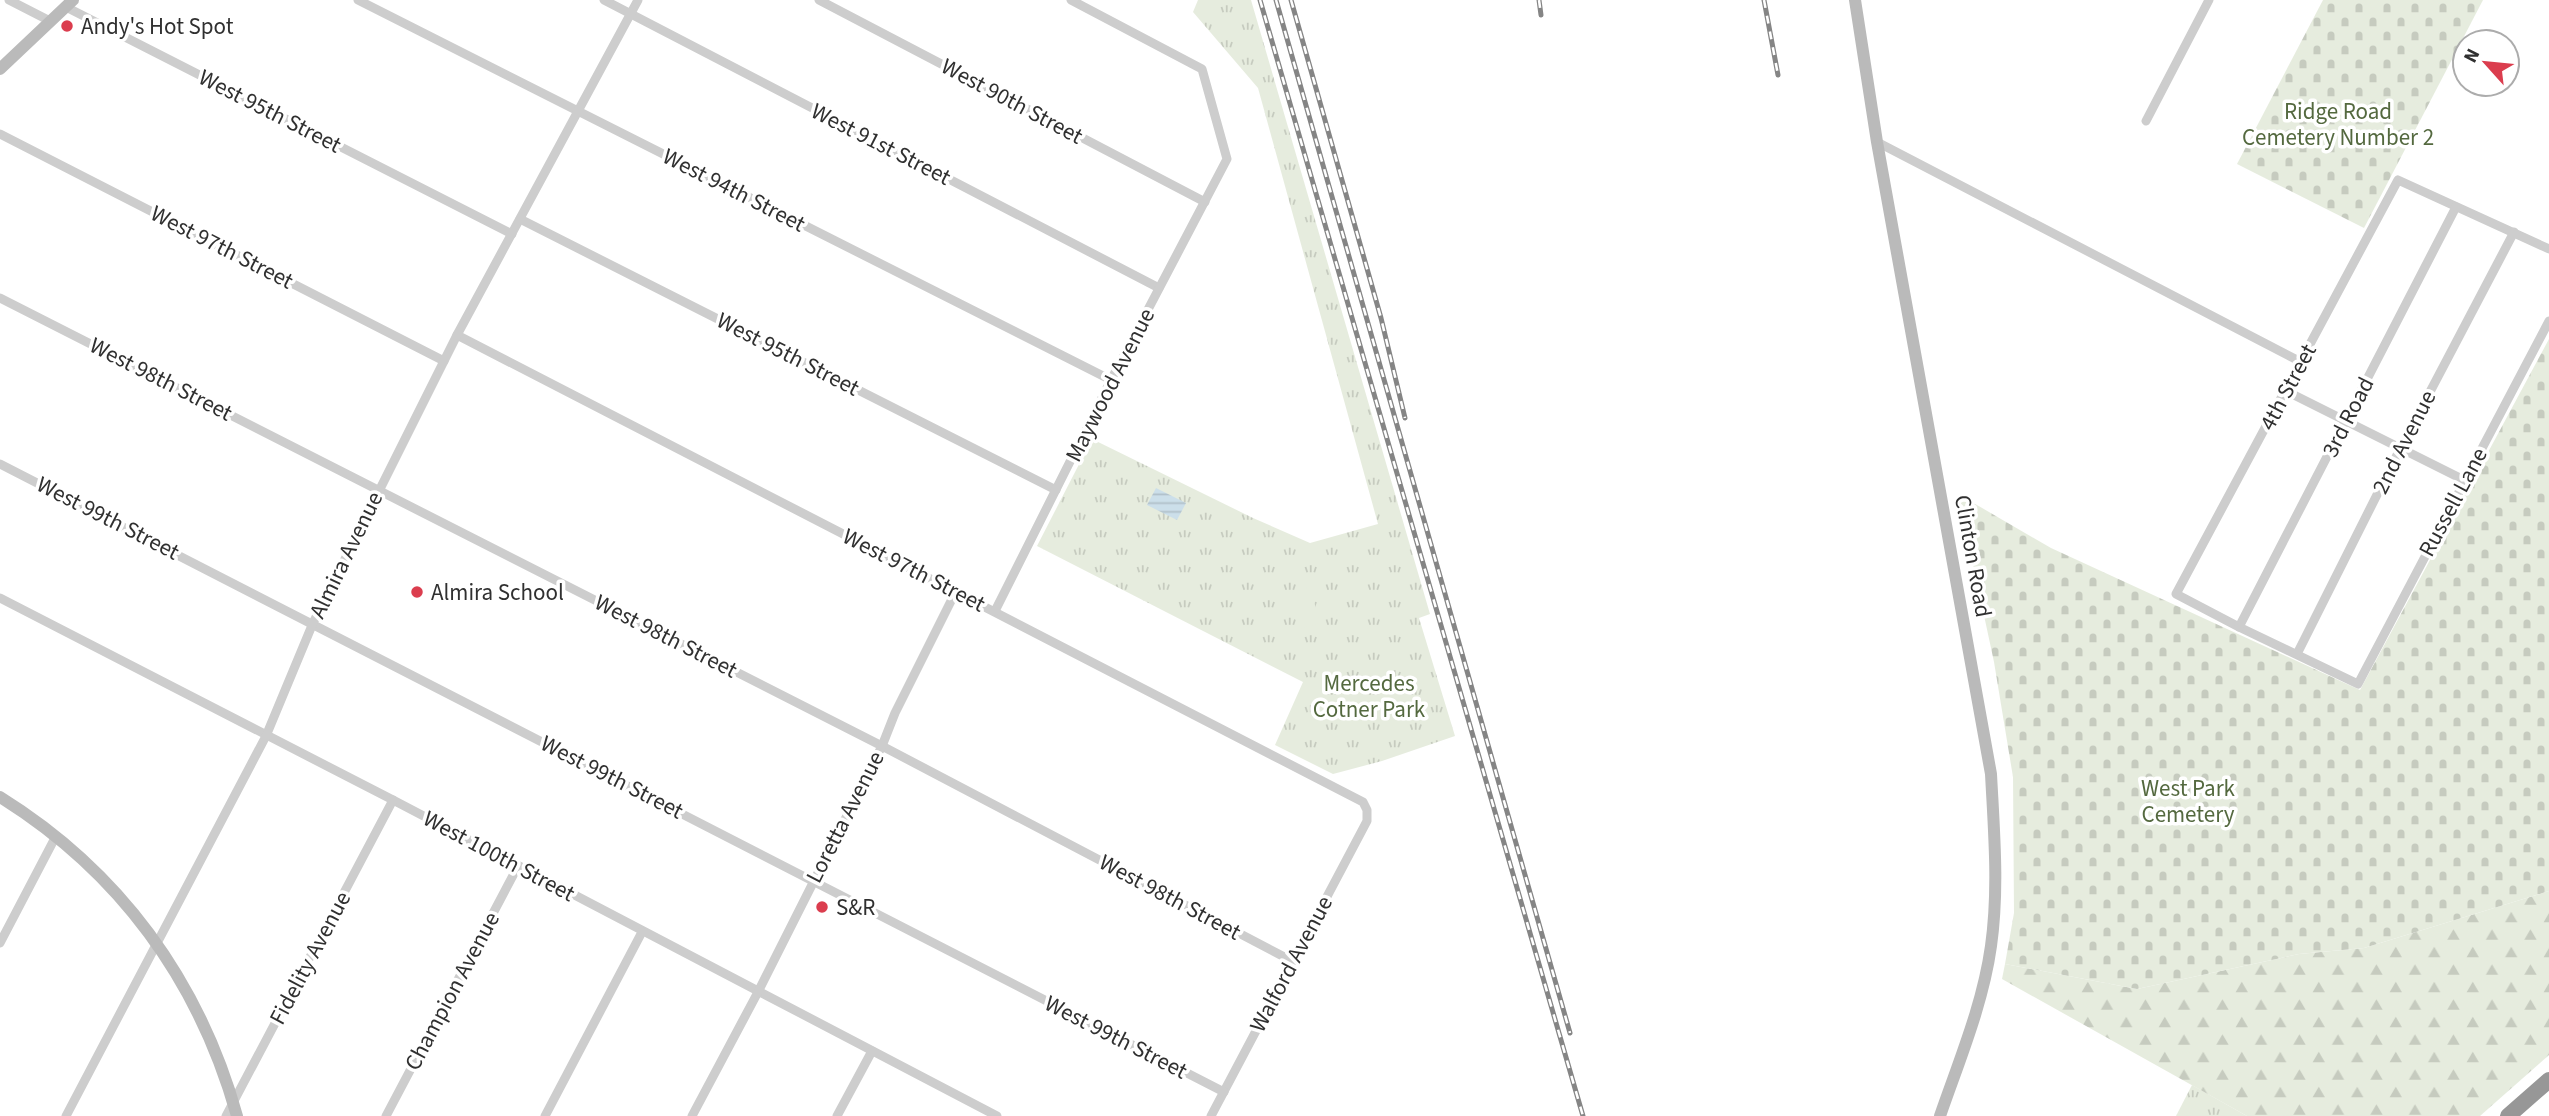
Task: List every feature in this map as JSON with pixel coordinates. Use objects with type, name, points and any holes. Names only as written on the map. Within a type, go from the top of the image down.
[{"type":"highway","points":[[2508,1116],[2549,1080]]},
{"type":"street","points":[[9,0],[50,21]]},
{"type":"street","name":"West 94th Street","points":[[358,0],[1111,380]]},
{"type":"street","name":"West 91st Street","points":[[604,0],[1159,288]]},
{"type":"street","name":"Almira Avenue","points":[[66,1116],[266,736],[313,623],[444,360],[638,0]]},
{"type":"street","name":"West 90th Street","points":[[819,0],[1205,202]]},
{"type":"street","name":"Maywood Avenue","points":[[995,611],[1111,380],[1227,159],[1202,69],[1071,0]]},
{"type":"street","name":"Clinton Road","points":[[1855,0],[1877,142],[1991,774],[1996,877],[1991,948],[1974,1014],[1940,1116]]},
{"type":"street","points":[[2146,121],[2209,0]]},
{"type":"street","points":[[0,69],[69,3]]},
{"type":"street","name":"West 95th Street","points":[[69,3],[512,234]]},
{"type":"street","name":"West 97th Street","points":[[0,134],[444,360]]},
{"type":"street","points":[[1877,142],[2301,362]]},
{"type":"street","name":"4th Street","points":[[2239,627],[2176,594],[2398,180],[2456,207]]},
{"type":"street","points":[[2456,207],[2549,249]]},
{"type":"street","name":"3rd Road","points":[[2239,627],[2456,207]]},
{"type":"street","name":"West 95th Street","points":[[520,219],[1056,490]]},
{"type":"street","name":"2nd Avenue","points":[[2297,654],[2401,447],[2514,232]]},
{"type":"street","name":"West 98th Street","points":[[0,298],[882,746],[1292,961]]},
{"type":"street","name":"Russell Lane","points":[[2297,654],[2358,684],[2549,321]]},
{"type":"street","name":"West 97th Street","points":[[457,335],[1363,802],[1367,810]]},
{"type":"street","points":[[2286,391],[2464,481]]},
{"type":"street","name":"West 99th Street","points":[[0,464],[1224,1092]]},
{"type":"street","name":"Loretta Avenue","points":[[692,1116],[882,746],[895,713],[956,591]]},
{"type":"street","name":"West 100th Street","points":[[0,598],[997,1116]]},
{"type":"street","points":[[2239,627],[2297,654]]},
{"type":"street","points":[[0,797],[57,836],[122,897],[157,944],[201,1019],[237,1116]]},
{"type":"street","name":"Fidelity Avenue","points":[[226,1116],[393,800]]},
{"type":"street","name":"Walford Avenue","points":[[1211,1116],[1367,821],[1367,810]]},
{"type":"street","points":[[0,943],[57,836]]},
{"type":"street","name":"Champion Avenue","points":[[386,1116],[518,866]]},
{"type":"street","points":[[545,1116],[642,932]]},
{"type":"street","points":[[836,1116],[872,1051]]},
{"type":"green space","name":"Mercedes Cotner Park","points":[[1198,0],[1251,0],[1430,614],[1419,618],[1455,736],[1382,761],[1333,774],[1275,745],[1303,682],[1037,546],[1092,439],[1310,543],[1378,524],[1258,88],[1193,12]]},
{"type":"green space","name":"Ridge Road Cemetery Number 2","points":[[2323,0],[2483,0],[2468,28],[2451,28],[2451,61],[2364,228],[2237,164]]},
{"type":"green space","name":"West Park Cemetery","points":[[2549,339],[2549,891],[2364,948],[2299,954],[2137,989],[2005,964],[2014,913],[2013,777],[1994,662],[1958,494],[2051,548],[2360,690]]},
{"type":"green space","points":[[1310,587],[1320,623],[1298,629],[1289,593]]},
{"type":"green space","points":[[2549,891],[2549,1055],[2480,1116],[2247,1116],[2002,979],[2005,964],[2137,989],[2299,954],[2364,948]]},
{"type":"green space","points":[[2192,1085],[2247,1116],[2176,1116]]},
{"type":"water","points":[[1156,488],[1186,503],[1177,520],[1147,505]]},
{"type":"railway","points":[[1260,0],[1583,1116]]},
{"type":"railway","points":[[1276,0],[1570,1033]]},
{"type":"railway","points":[[1291,0],[1381,318],[1405,418]]},
{"type":"railway","points":[[1539,0],[1541,15]]},
{"type":"railway","points":[[1764,0],[1778,75]]},
{"type":"place","name":"Andy's Hot Spot","points":[[67,26]]},
{"type":"place","name":"Almira School","points":[[417,592]]},
{"type":"place","name":"S&R","points":[[822,907]]}]
